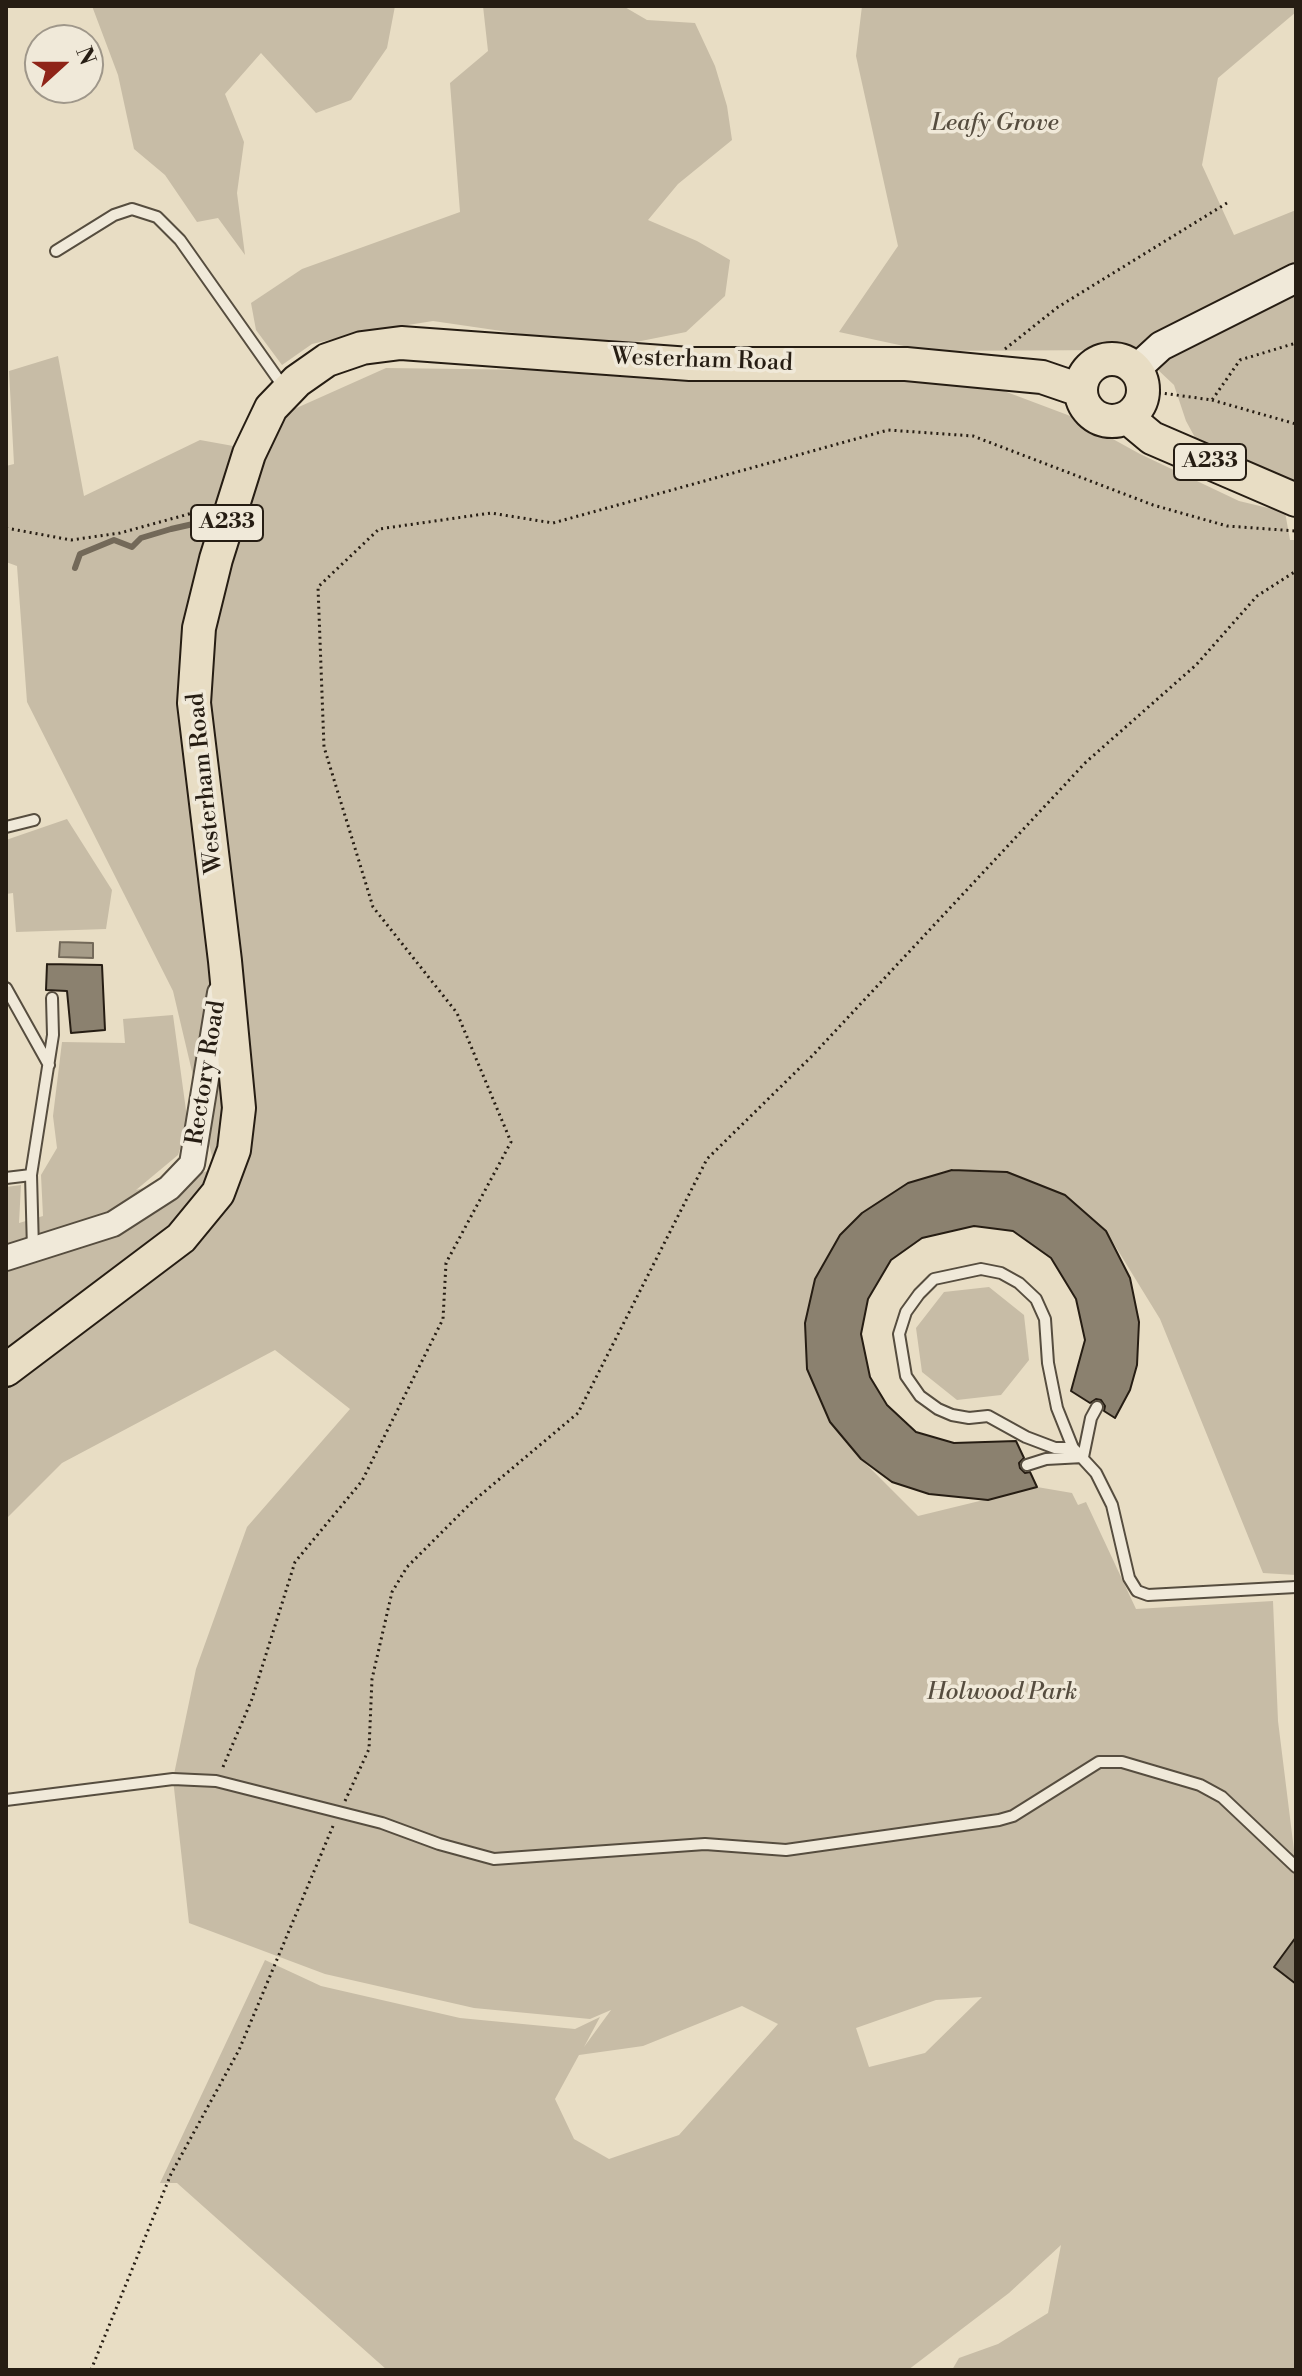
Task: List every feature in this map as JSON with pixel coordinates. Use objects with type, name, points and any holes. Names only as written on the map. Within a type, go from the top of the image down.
[{"type":"main road","points":[[1128,418],[1140,405],[1140,380],[1161,346],[1296,278]]},
{"type":"main road","name":"Westerham Road","points":[[6,1370],[181,1238],[218,1193],[234,1150],[239,1108],[194,703],[199,628],[216,559],[249,454],[271,408],[297,381],[327,360],[362,348],[401,343],[690,364],[906,364],[1042,377],[1080,390]]},
{"type":"main road","points":[[1080,390],[1084,374],[1102,360],[1122,359],[1140,380]]},
{"type":"main road","name":"A233","points":[[1080,390],[1088,411],[1099,419],[1128,418],[1152,438],[1296,500]]},
{"type":"street","name":"Rectory Road","points":[[6,1258],[113,1224],[169,1188],[192,1164],[225,961]]},
{"type":"lane","points":[[56,251],[114,215],[132,209],[157,217],[180,240],[287,391]]},
{"type":"lane","points":[[6,827],[34,820]]},
{"type":"lane","points":[[6,988],[49,1065]]},
{"type":"lane","points":[[33,1251],[31,1175],[53,1035],[52,998]]},
{"type":"lane","points":[[6,1178],[31,1175]]},
{"type":"lane","points":[[1073,1448],[1055,1448],[1026,1437],[988,1416],[969,1418],[952,1415],[920,1396],[906,1376],[899,1334],[906,1312],[934,1279],[981,1269],[1001,1273],[1019,1283],[1036,1299],[1045,1319],[1051,1383],[1057,1408],[1073,1448],[1096,1473],[1112,1505],[1129,1578],[1137,1591],[1148,1595],[1296,1587]]},
{"type":"lane","points":[[1083,1457],[1091,1418],[1097,1407]]},
{"type":"lane","points":[[1027,1465],[1046,1459],[1083,1457]]},
{"type":"lane","points":[[6,1800],[173,1779],[216,1781],[382,1823],[439,1844],[494,1859],[705,1844],[786,1850],[999,1820],[1013,1816],[1099,1762],[1122,1762],[1200,1785],[1222,1797],[1296,1867]]},
{"type":"path","points":[[977,371],[1058,307],[1227,203]]},
{"type":"path","points":[[1212,400],[1240,360],[1296,343]]},
{"type":"path","points":[[1140,380],[1296,424]]},
{"type":"path","points":[[216,1781],[252,1699],[295,1562],[362,1481],[443,1319],[446,1263],[511,1142],[457,1013],[373,907],[324,747],[318,587],[379,529],[491,513],[553,523],[888,430],[973,436],[1153,505],[1227,526],[1296,531]]},
{"type":"path","points":[[6,528],[71,540],[120,533],[208,508]]},
{"type":"path","points":[[91,2370],[171,2174],[239,2050],[339,1812],[369,1749],[372,1679],[392,1592],[407,1567],[471,1503],[578,1413],[707,1159],[812,1056],[1086,762],[1196,665],[1257,596],[1296,571]]},
{"type":"green space","points":[[92,6],[395,6],[387,48],[351,100],[316,113],[261,53],[225,94],[244,142],[237,193],[245,255],[218,218],[197,222],[165,175],[134,149],[118,75],[104,38],[104,24],[99,24]]},
{"type":"green space","points":[[483,6],[623,6],[647,20],[695,23],[715,66],[727,106],[732,140],[678,184],[648,220],[697,241],[730,260],[725,296],[686,332],[611,347],[433,321],[312,344],[282,365],[256,330],[251,303],[302,269],[460,212],[450,83],[488,51]]},
{"type":"green space","name":"Leafy Grove","points":[[862,6],[1296,6],[1296,12],[1218,78],[1202,165],[1234,235],[1296,210],[1296,482],[1198,443],[1186,421],[1174,385],[1140,353],[1116,350],[927,351],[839,332],[898,246],[856,56]]},
{"type":"green space","name":"Holwood Park","points":[[58,356],[84,496],[200,440],[261,451],[292,410],[386,368],[539,370],[682,381],[890,378],[996,388],[1073,417],[1140,454],[1239,501],[1285,512],[1290,540],[1296,540],[1296,1575],[1263,1573],[1160,1319],[1106,1231],[1065,1195],[932,1175],[862,1212],[815,1279],[807,1369],[861,1459],[918,1516],[1037,1487],[1072,1493],[1078,1505],[1086,1502],[1136,1609],[1273,1601],[1278,1721],[1296,1850],[1296,2370],[952,2370],[959,2358],[998,2344],[1048,2313],[1061,2245],[1009,2293],[908,2370],[387,2370],[177,2183],[160,2183],[265,1960],[321,1986],[460,2018],[575,2029],[600,2017],[584,2047],[611,2010],[590,2019],[474,2008],[325,1974],[189,1923],[173,1779],[196,1669],[247,1527],[350,1409],[275,1350],[62,1463],[6,1519],[6,1187],[21,1185],[19,1223],[43,1216],[41,1175],[57,1148],[53,1116],[62,1042],[125,1043],[123,1019],[173,1015],[188,1125],[178,1155],[136,1190],[215,1169],[173,991],[27,702],[17,566],[6,562],[6,466],[14,464],[9,371]],"holes":[[[982,1997],[925,2053],[869,2067],[856,2028],[936,2000]],[[742,2006],[778,2024],[679,2135],[609,2159],[574,2139],[555,2099],[579,2055],[643,2046]]]},
{"type":"green space","points":[[67,819],[112,890],[106,929],[16,932],[13,893],[6,894],[6,840]]},
{"type":"green space","points":[[989,1287],[1024,1315],[1029,1360],[1001,1395],[957,1400],[922,1372],[916,1328],[944,1292]]},
{"type":"shaded area","points":[[60,942],[93,943],[93,958],[59,957]]},
{"type":"building","points":[[47,964],[102,965],[105,1030],[71,1033],[67,991],[46,990]]},
{"type":"building","points":[[952,1170],[1007,1172],[1065,1195],[1106,1231],[1130,1278],[1139,1322],[1137,1365],[1130,1390],[1115,1418],[1104,1411],[1101,1400],[1090,1403],[1071,1391],[1085,1340],[1076,1299],[1051,1258],[1013,1231],[974,1226],[922,1238],[891,1260],[868,1299],[861,1334],[870,1377],[887,1405],[916,1432],[954,1443],[1016,1441],[1024,1458],[1019,1463],[1020,1468],[1025,1473],[1030,1472],[1037,1487],[988,1500],[929,1494],[892,1482],[861,1459],[830,1422],[807,1369],[805,1323],[815,1279],[840,1235],[862,1213],[908,1183]]},
{"type":"building","points":[[1296,1937],[1296,1984],[1274,1967]]},
{"type":"waterway","points":[[75,568],[80,554],[114,540],[132,547],[141,538],[171,529],[216,522]]}]
